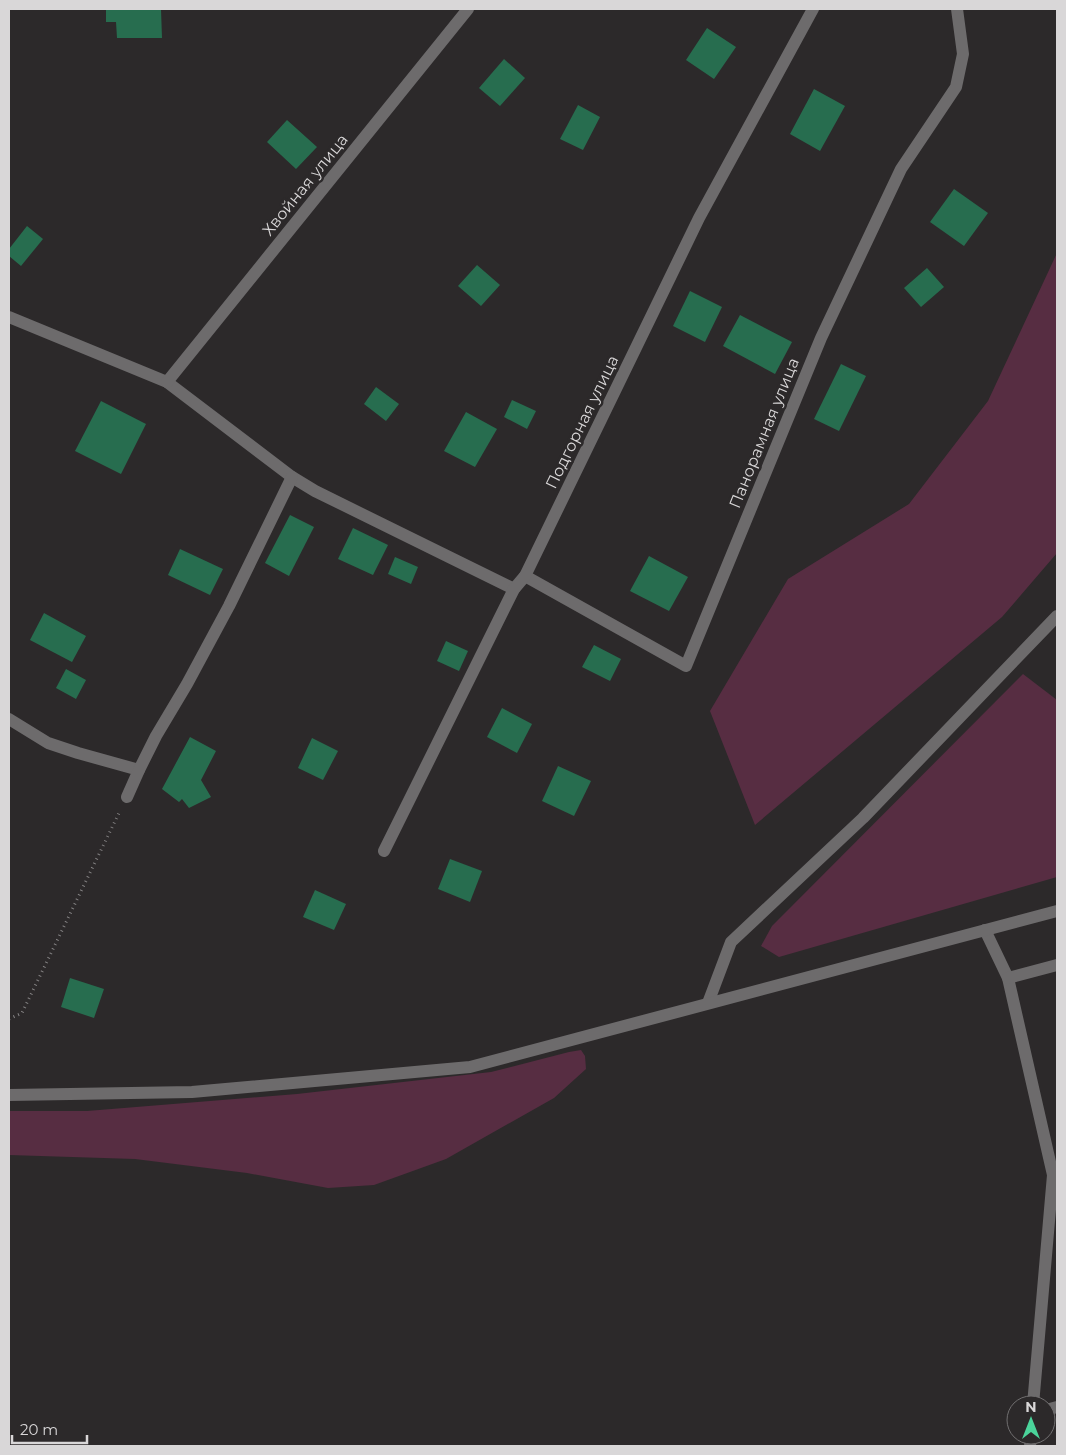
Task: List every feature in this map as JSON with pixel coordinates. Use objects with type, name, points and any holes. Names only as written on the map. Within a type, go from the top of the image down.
[{"type":"street","name":"Хвойная улица","points":[[167,382],[468,9]]},
{"type":"street","name":"Подгорная улица","points":[[384,851],[514,590],[525,576],[699,218],[813,9]]},
{"type":"street","name":"Панорамная улица","points":[[525,576],[686,666],[821,338],[901,168],[956,87],[964,54],[957,9]]},
{"type":"street","points":[[9,317],[167,382],[292,478],[514,590]]},
{"type":"street","points":[[127,797],[138,770],[156,736],[188,684],[229,606],[292,478]]},
{"type":"street","points":[[708,1003],[731,942],[863,818],[1057,616]]},
{"type":"street","points":[[9,719],[48,743],[138,770]]},
{"type":"street","points":[[9,1095],[192,1092],[470,1067],[1057,910]]},
{"type":"street","points":[[985,930],[1008,978],[1053,1175],[1034,1395]]},
{"type":"street","points":[[1008,978],[1057,965]]},
{"type":"path","points":[[9,1019],[22,1012],[127,797]]},
{"type":"shaded area","points":[[1057,253],[1057,553],[1002,617],[755,825],[710,711],[788,579],[909,504],[988,401]]},
{"type":"shaded area","points":[[1023,674],[1057,700],[1057,877],[779,957],[761,946],[772,926]]},
{"type":"shaded area","points":[[581,1050],[585,1056],[586,1069],[554,1098],[446,1159],[374,1185],[328,1188],[247,1173],[135,1159],[9,1155],[9,1111],[87,1111],[297,1094],[491,1072]]},
{"type":"building","points":[[106,9],[161,9],[162,38],[117,38],[116,22],[106,22]]},
{"type":"building","points":[[707,28],[736,47],[714,79],[686,60]]},
{"type":"building","points":[[504,59],[525,78],[500,106],[479,88]]},
{"type":"building","points":[[814,89],[845,106],[820,151],[790,134]]},
{"type":"building","points":[[578,105],[600,117],[583,150],[560,139]]},
{"type":"building","points":[[287,120],[317,147],[296,169],[267,142]]},
{"type":"building","points":[[954,189],[988,213],[964,246],[930,222]]},
{"type":"building","points":[[27,226],[43,239],[21,266],[9,256],[9,249]]},
{"type":"building","points":[[477,265],[500,285],[481,306],[458,286]]},
{"type":"building","points":[[927,268],[944,287],[921,307],[904,288]]},
{"type":"building","points":[[690,291],[722,307],[705,342],[673,326]]},
{"type":"building","points":[[740,315],[792,342],[775,374],[723,346]]},
{"type":"building","points":[[841,364],[866,376],[839,431],[814,419]]},
{"type":"building","points":[[376,387],[399,404],[386,421],[364,404]]},
{"type":"building","points":[[512,400],[536,411],[527,429],[504,417]]},
{"type":"building","points":[[101,401],[146,424],[121,474],[75,451]]},
{"type":"building","points":[[466,412],[497,429],[475,467],[444,451]]},
{"type":"building","points":[[290,515],[314,527],[289,576],[265,563]]},
{"type":"building","points":[[353,528],[388,545],[373,575],[338,559]]},
{"type":"building","points":[[180,549],[223,569],[210,595],[168,575]]},
{"type":"building","points":[[649,556],[688,577],[669,611],[630,591]]},
{"type":"building","points":[[395,557],[418,567],[411,584],[388,574]]},
{"type":"building","points":[[44,613],[86,636],[72,662],[30,640]]},
{"type":"building","points":[[446,641],[468,651],[459,671],[437,661]]},
{"type":"building","points":[[594,645],[621,659],[610,681],[582,667]]},
{"type":"building","points":[[66,669],[86,680],[76,699],[56,688]]},
{"type":"building","points":[[502,708],[532,724],[517,753],[487,737]]},
{"type":"building","points":[[190,737],[216,751],[201,780],[211,797],[189,808],[182,799],[179,802],[162,789]]},
{"type":"building","points":[[312,738],[338,751],[323,780],[298,768]]},
{"type":"building","points":[[558,766],[591,781],[574,816],[542,801]]},
{"type":"building","points":[[450,859],[482,871],[470,902],[438,889]]},
{"type":"building","points":[[315,890],[346,904],[334,930],[303,917]]},
{"type":"building","points":[[70,978],[104,989],[94,1018],[61,1007]]}]
